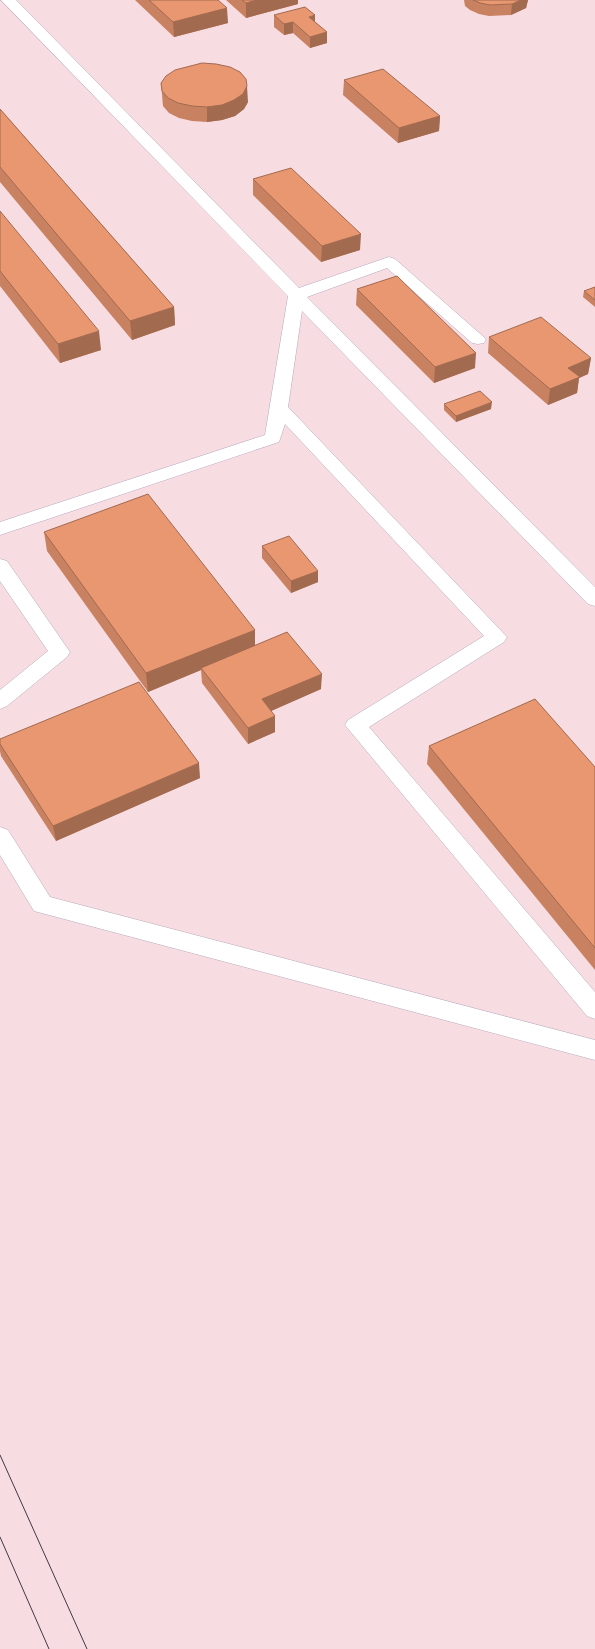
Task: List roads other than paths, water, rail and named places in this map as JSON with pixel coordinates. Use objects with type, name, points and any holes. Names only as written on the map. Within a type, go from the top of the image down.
[{"type":"lane","points":[[8,0],[595,599]]},
{"type":"lane","points":[[296,295],[389,262],[478,339]]},
{"type":"lane","points":[[0,529],[273,438],[296,295]]},
{"type":"lane","points":[[279,408],[497,637],[355,725],[595,1009]]},
{"type":"lane","points":[[0,566],[60,652],[0,700]]},
{"type":"lane","points":[[0,836],[42,904],[595,1050]]},
{"type":"tram line","points":[[0,1455],[87,1649]]},
{"type":"tram line","points":[[0,1537],[49,1649]]}]
